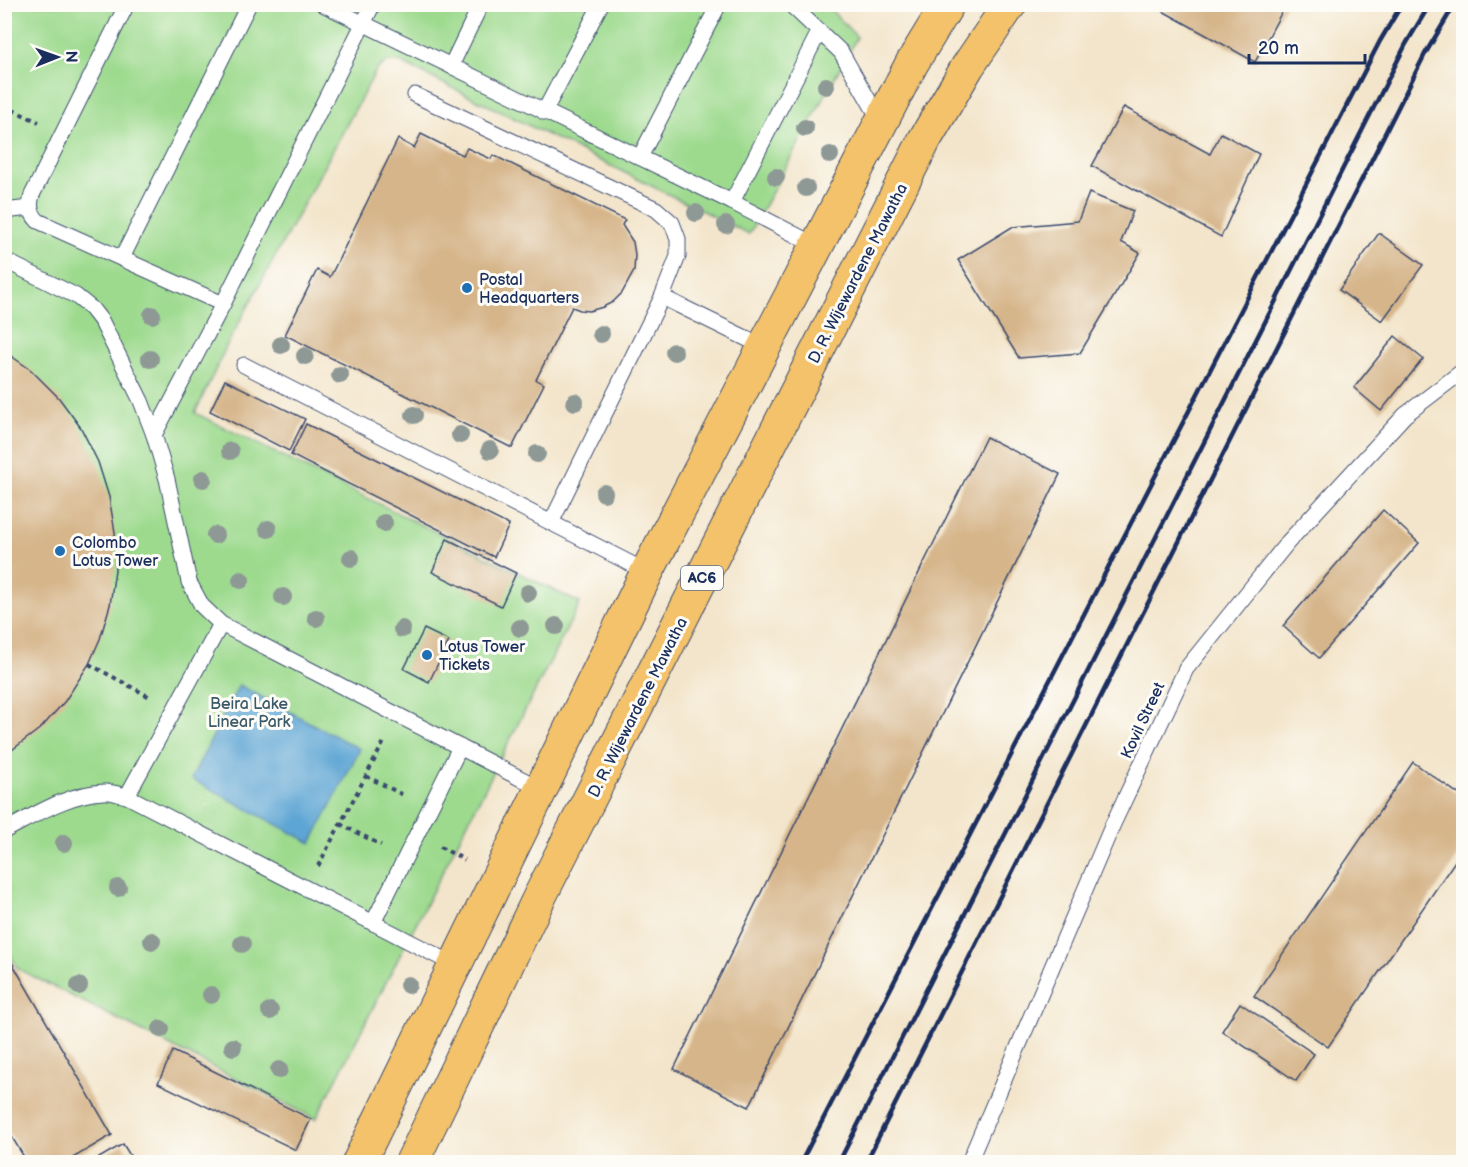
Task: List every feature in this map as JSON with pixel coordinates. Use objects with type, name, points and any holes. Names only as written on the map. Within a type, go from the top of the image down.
[{"type":"main road","points":[[361,1162],[647,572],[912,63],[948,4]]},
{"type":"main road","name":"D. R. Wijewardene Mawatha","points":[[412,1162],[539,898],[925,139],[968,66],[1010,4]]},
{"type":"lane","points":[[127,4],[32,195],[30,208],[38,221],[223,304]]},
{"type":"lane","points":[[122,258],[249,4]]},
{"type":"lane","points":[[323,4],[732,202],[817,246]]},
{"type":"lane","points":[[154,435],[223,304],[373,4]]},
{"type":"lane","points":[[451,66],[481,4]]},
{"type":"lane","points":[[544,112],[601,4]]},
{"type":"lane","points":[[640,157],[719,4]]},
{"type":"lane","points":[[790,4],[841,52],[881,122]]},
{"type":"lane","points":[[732,202],[819,32]]},
{"type":"lane","points":[[415,96],[656,209],[672,223],[678,239],[678,256],[662,297],[551,523]]},
{"type":"lane","points":[[4,212],[30,208]]},
{"type":"lane","points":[[4,260],[76,296],[92,309],[102,322],[141,401],[154,435],[167,479],[189,582],[202,606],[221,624],[541,789]]},
{"type":"lane","points":[[662,297],[764,347]]},
{"type":"lane","points":[[244,365],[647,572]]},
{"type":"lane","name":"Kovil Street","points":[[969,1162],[1113,824],[1186,669],[1288,542],[1405,416],[1464,370]]},
{"type":"lane","points":[[127,796],[221,624]]},
{"type":"lane","points":[[373,923],[460,747]]},
{"type":"lane","points":[[4,831],[43,810],[77,796],[105,791],[127,796],[455,965]]},
{"type":"path","points":[[4,11],[10,4]]},
{"type":"path","points":[[4,106],[35,120]]},
{"type":"path","points":[[4,308],[9,301]]},
{"type":"path","points":[[89,664],[137,690]]},
{"type":"path","points":[[306,890],[398,715]]},
{"type":"path","points":[[366,776],[430,809]]},
{"type":"path","points":[[340,824],[406,857]]},
{"type":"path","points":[[417,834],[497,878]]},
{"type":"green space","name":"Beira Lake Linear Park","points":[[5,5],[826,5],[857,37],[749,234],[402,63],[386,63],[377,69],[227,345],[195,413],[580,603],[316,1119],[18,969],[5,945]]},
{"type":"water","points":[[239,685],[360,749],[311,843],[191,779]]},
{"type":"building","points":[[1150,4],[1286,4],[1255,62]]},
{"type":"building","points":[[1124,107],[1210,154],[1221,133],[1259,154],[1221,237],[1092,166]]},
{"type":"building","name":"Postal Headquarters","points":[[421,134],[463,155],[467,148],[491,159],[493,155],[625,220],[622,225],[633,242],[634,271],[622,293],[613,302],[589,311],[572,307],[536,380],[544,384],[512,448],[285,335],[317,270],[330,277],[398,139],[414,148]]},
{"type":"building","points":[[1089,193],[1133,211],[1121,242],[1140,253],[1080,353],[1019,358],[958,260],[1012,227],[1078,221]]},
{"type":"building","points":[[1379,233],[1423,265],[1382,321],[1339,290]]},
{"type":"building","points":[[1395,336],[1423,359],[1381,411],[1354,388]]},
{"type":"building","name":"Colombo Lotus Tower","points":[[4,351],[31,370],[59,398],[81,428],[98,462],[109,497],[115,532],[115,570],[110,605],[100,639],[89,664],[65,701],[42,727],[4,756]]},
{"type":"building","points":[[225,380],[305,419],[289,451],[210,411]]},
{"type":"building","points":[[306,424],[509,525],[494,557],[291,455]]},
{"type":"building","points":[[986,437],[1060,474],[749,1107],[674,1069]]},
{"type":"building","points":[[1383,510],[1419,543],[1319,658],[1283,626]]},
{"type":"building","points":[[447,539],[516,573],[501,606],[432,572]]},
{"type":"building","name":"Lotus Tower Tickets","points":[[424,629],[449,641],[429,682],[404,669]]},
{"type":"building","points":[[1413,762],[1464,798],[1464,848],[1328,1047],[1254,996]]},
{"type":"building","points":[[4,949],[112,1135],[66,1162],[27,1162],[4,1124]]},
{"type":"building","points":[[1240,1003],[1314,1054],[1296,1081],[1222,1031]]},
{"type":"building","points":[[173,1051],[311,1119],[296,1150],[158,1083]]},
{"type":"building","points":[[123,1144],[134,1162],[92,1162]]},
{"type":"railway","points":[[801,1162],[1380,41],[1402,4]]},
{"type":"railway","points":[[839,1162],[1406,44],[1430,4]]},
{"type":"railway","points":[[866,1162],[1425,54],[1455,4]]},
{"type":"place","name":"Postal Headquarters","points":[[467,288]]},
{"type":"place","name":"Colombo Lotus Tower","points":[[60,551]]},
{"type":"place","name":"Lotus Tower Tickets","points":[[427,655]]}]
